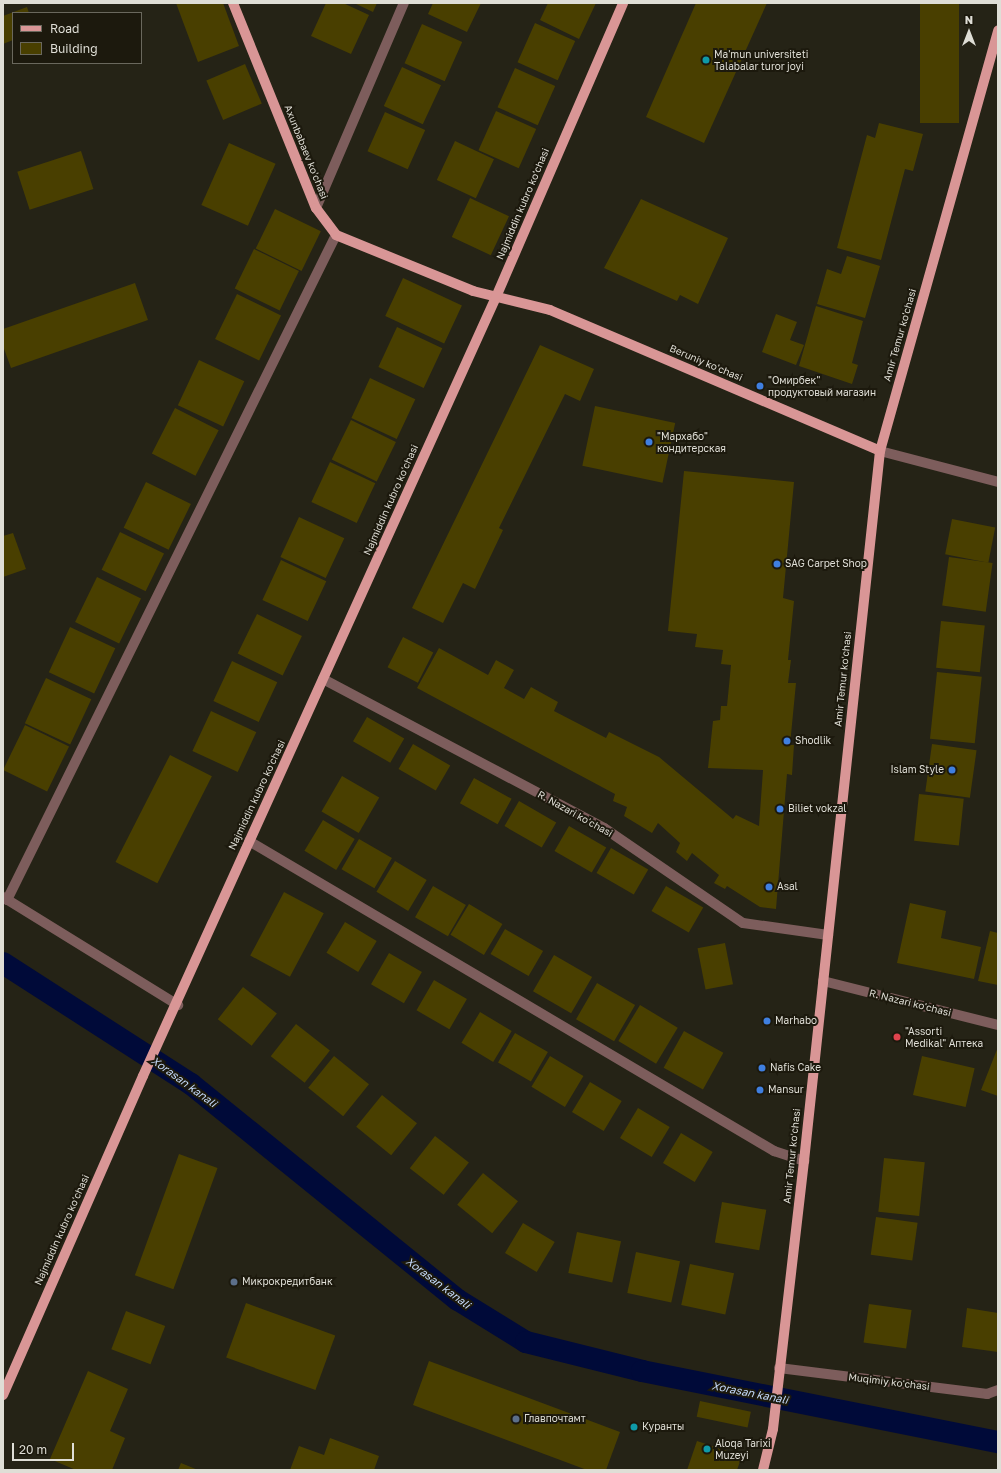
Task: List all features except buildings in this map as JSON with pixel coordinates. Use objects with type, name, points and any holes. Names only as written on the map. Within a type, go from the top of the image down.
[{"type":"main road","name":"Axunbabaev ko'chasi","points":[[233,3],[316,208],[336,235]]},
{"type":"main road","name":"Najmiddin kubro ko'chasi","points":[[3,1395],[143,1076],[178,1005],[249,841],[496,297],[623,3]]},
{"type":"main road","name":"Amir Temur ko'chasi","points":[[763,1470],[773,1429],[804,1161],[880,450],[998,30]]},
{"type":"main road","points":[[336,235],[496,297]]},
{"type":"main road","name":"Beruniy ko'chasi","points":[[496,297],[550,310],[880,450]]},
{"type":"street","points":[[316,208],[404,3]]},
{"type":"street","points":[[178,1005],[5,898],[336,235]]},
{"type":"street","name":"Beruniy ko'chasi","points":[[880,450],[998,482]]},
{"type":"street","name":"R. Nazari ko'chasi","points":[[323,679],[604,828],[743,923],[828,935]]},
{"type":"street","points":[[249,841],[774,1151],[804,1161]]},
{"type":"street","name":"R. Nazari ko'chasi","points":[[823,980],[998,1025]]},
{"type":"street","name":"Muqimiy ko'chasi","points":[[779,1368],[987,1394],[998,1390]]},
{"type":"waterway","name":"Xorasan kanali","points":[[3,963],[191,1084],[458,1300],[526,1342],[642,1371],[998,1442]]},
{"type":"place","name":"Ma'mun universiteti Talabalar turor joyi","points":[[706,60]]},
{"type":"place","name":"\"Омирбек\" продуктовый магазин","points":[[760,386]]},
{"type":"place","name":"\"Мархабо\" кондитерская","points":[[649,442]]},
{"type":"place","name":"SAG Carpet Shop","points":[[777,564]]},
{"type":"place","name":"Shodlik","points":[[787,741]]},
{"type":"place","name":"Islam Style","points":[[952,770]]},
{"type":"place","name":"Biliet vokzal","points":[[780,809]]},
{"type":"place","name":"Asal","points":[[769,887]]},
{"type":"place","name":"Marhabo","points":[[767,1021]]},
{"type":"place","name":"\"Assorti Medikal\" Аптека","points":[[897,1037]]},
{"type":"place","name":"Nafis Cake","points":[[762,1068]]},
{"type":"place","name":"Mansur","points":[[760,1090]]},
{"type":"place","name":"Микрокредитбанк","points":[[234,1282]]},
{"type":"place","name":"Главпочтамт","points":[[516,1419]]},
{"type":"place","name":"Куранты","points":[[634,1427]]},
{"type":"place","name":"Aloqa Tarixi Muzeyi","points":[[707,1449]]}]
